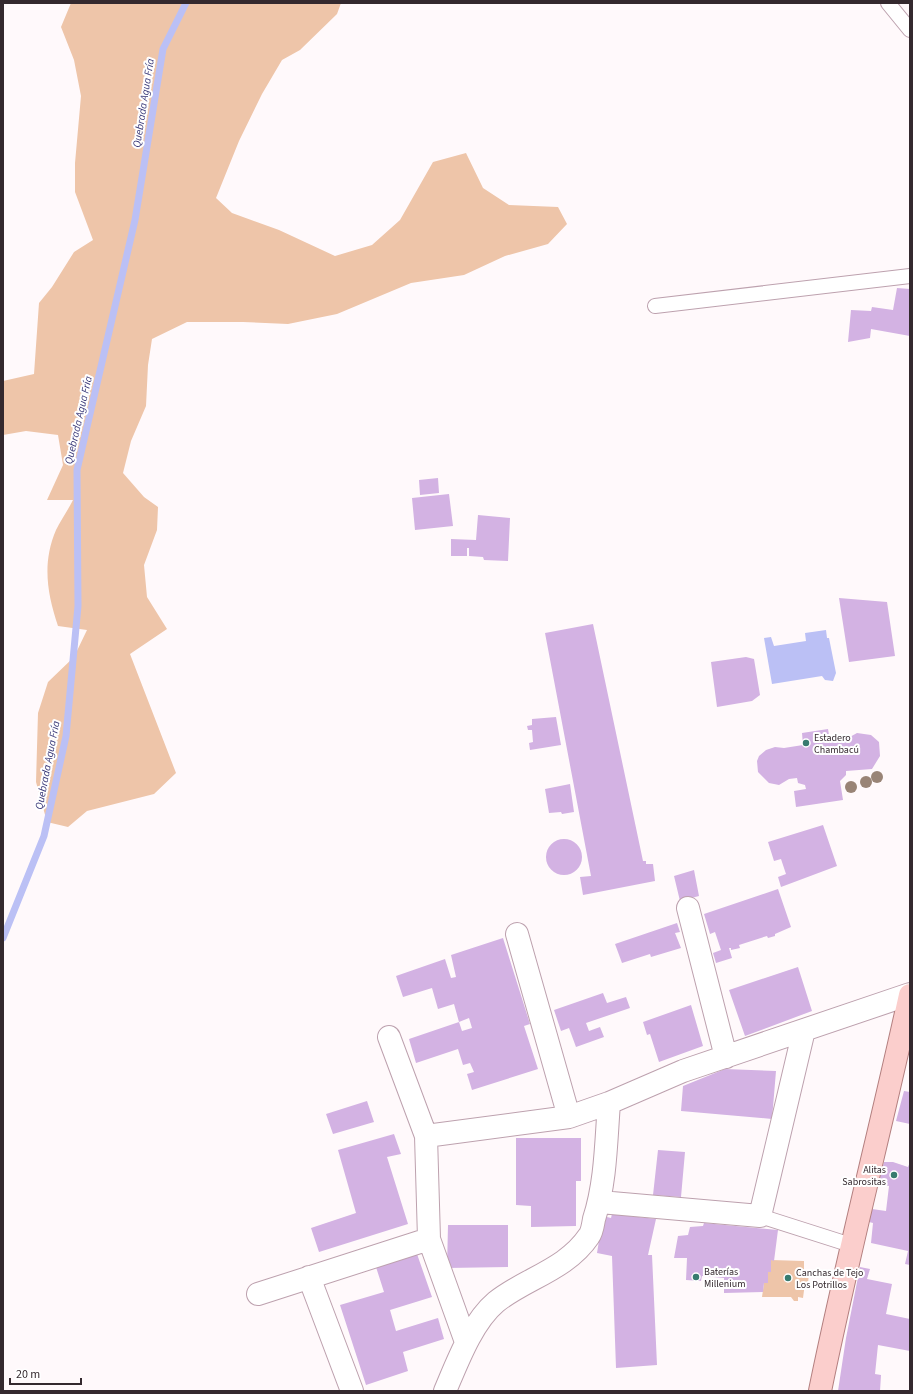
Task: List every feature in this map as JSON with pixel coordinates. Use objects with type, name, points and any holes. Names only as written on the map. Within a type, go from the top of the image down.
[{"type":"main road","points":[[820,1391],[851,1245],[891,1083],[910,995]]},
{"type":"street","points":[[688,908],[726,1057]]},
{"type":"street","points":[[517,934],[569,1117]]},
{"type":"street","points":[[426,1136],[569,1117],[609,1103],[683,1071],[910,995]]},
{"type":"street","points":[[600,1202],[760,1216],[804,1030]]},
{"type":"street","points":[[389,1037],[426,1136],[429,1239],[466,1342]]},
{"type":"street","points":[[445,1391],[466,1342],[476,1326],[495,1303],[529,1282],[553,1270],[576,1251],[590,1235],[600,1202],[609,1103]]},
{"type":"street","points":[[258,1294],[429,1239]]},
{"type":"street","points":[[309,1277],[352,1391]]},
{"type":"lane","points":[[888,3],[910,30]]},
{"type":"lane","points":[[655,306],[910,276]]},
{"type":"lane","points":[[760,1216],[851,1245]]},
{"type":"shaded area","points":[[71,3],[341,3],[337,14],[300,50],[282,60],[262,94],[239,141],[216,198],[232,213],[279,230],[335,256],[372,245],[400,220],[433,162],[466,153],[483,188],[509,205],[558,207],[567,224],[548,244],[505,256],[464,275],[411,283],[337,314],[288,324],[187,322],[152,339],[148,365],[146,406],[131,441],[123,473],[144,497],[158,507],[157,530],[144,565],[147,597],[167,629],[130,654],[176,773],[154,794],[87,811],[68,827],[47,822],[36,782],[38,713],[48,682],[74,657],[87,630],[58,626],[49,590],[48,566],[52,542],[56,530],[73,500],[47,500],[63,465],[58,435],[26,431],[3,435],[3,381],[34,374],[39,303],[52,287],[74,252],[93,240],[75,192],[75,163],[81,96],[74,60],[61,27]]},
{"type":"shaded area","name":"Canchas de Tejo Los Potrillos","points":[[771,1260],[804,1261],[804,1271],[809,1273],[808,1283],[805,1283],[803,1298],[798,1297],[798,1301],[794,1301],[791,1297],[762,1297],[764,1283],[768,1283],[768,1272],[771,1272]]},
{"type":"water","points":[[826,630],[836,673],[833,681],[825,680],[822,676],[772,684],[764,638],[771,637],[774,646],[806,641],[805,633]]},
{"type":"building","points":[[897,288],[910,289],[910,336],[871,329],[870,338],[848,342],[851,310],[871,311],[872,307],[893,310]]},
{"type":"building","points":[[438,478],[439,493],[420,495],[419,480]]},
{"type":"building","points":[[449,494],[453,526],[415,530],[412,498]]},
{"type":"building","points":[[478,515],[510,518],[508,561],[484,560],[483,557],[469,556],[469,548],[467,548],[467,556],[451,556],[451,539],[476,540]]},
{"type":"building","points":[[839,598],[887,602],[895,656],[849,662]]},
{"type":"building","points":[[593,624],[643,861],[646,861],[646,864],[653,864],[655,881],[583,895],[580,877],[591,876],[545,633]]},
{"type":"building","points":[[746,657],[754,659],[760,695],[752,701],[717,707],[711,662]]},
{"type":"building","points":[[556,717],[561,745],[530,750],[529,743],[533,742],[532,730],[528,730],[527,726],[532,725],[532,719]]},
{"type":"building","points":[[828,729],[830,741],[848,738],[857,733],[871,735],[879,742],[880,756],[872,769],[846,771],[846,775],[840,781],[843,800],[796,807],[794,791],[806,789],[805,785],[798,783],[797,778],[789,779],[779,785],[769,783],[758,772],[757,761],[759,756],[766,750],[775,747],[784,748],[803,745],[802,733]]},
{"type":"building","points":[[570,784],[574,812],[562,814],[561,812],[549,813],[545,789]]},
{"type":"building","points":[[823,825],[837,866],[781,887],[778,877],[786,874],[781,859],[774,861],[768,842]]},
{"type":"building","points":[[568,839],[577,844],[581,850],[581,864],[577,870],[568,875],[560,875],[551,870],[547,864],[546,853],[551,844],[557,840]]},
{"type":"building","points":[[694,870],[699,896],[680,901],[674,876]]},
{"type":"building","points":[[778,889],[791,927],[775,934],[775,936],[768,938],[767,936],[739,945],[740,948],[731,950],[731,948],[729,948],[732,958],[716,963],[713,953],[721,950],[715,932],[710,934],[704,914]]},
{"type":"building","points":[[677,923],[680,932],[675,933],[681,948],[651,957],[650,954],[622,963],[615,944]]},
{"type":"building","points":[[503,938],[530,1024],[524,1026],[538,1069],[472,1090],[467,1074],[474,1072],[470,1063],[463,1065],[458,1049],[416,1063],[409,1039],[459,1022],[454,1004],[438,1009],[432,988],[403,997],[396,976],[445,959],[451,978],[456,977],[451,955]],"holes":[[[469,1018],[472,1028],[462,1031],[459,1022]]]},
{"type":"building","points":[[798,967],[812,1011],[745,1036],[729,990]]},
{"type":"building","points":[[603,993],[607,1003],[626,997],[630,1008],[586,1023],[589,1031],[600,1027],[604,1037],[576,1047],[569,1028],[561,1031],[554,1010]]},
{"type":"building","points":[[691,1005],[703,1046],[659,1062],[650,1034],[647,1035],[643,1022]]},
{"type":"building","points":[[725,1069],[776,1071],[772,1119],[681,1111],[683,1086]]},
{"type":"building","points":[[904,1091],[910,1092],[910,1124],[896,1121]]},
{"type":"building","points":[[367,1101],[374,1122],[333,1134],[326,1114]]},
{"type":"building","points":[[394,1134],[401,1154],[387,1157],[408,1224],[319,1252],[311,1228],[356,1213],[338,1150]]},
{"type":"building","points":[[516,1138],[581,1138],[581,1181],[576,1181],[576,1226],[531,1227],[531,1206],[516,1205]]},
{"type":"building","points":[[658,1150],[685,1152],[681,1197],[653,1195]]},
{"type":"building","points":[[884,1162],[893,1162],[908,1167],[910,1162],[910,1265],[905,1264],[908,1251],[871,1243],[873,1223],[869,1222],[872,1209],[886,1211],[889,1186],[878,1184]]},
{"type":"building","points":[[612,1214],[656,1219],[648,1255],[652,1255],[657,1365],[616,1368],[612,1256],[597,1253],[603,1216],[611,1218]]},
{"type":"building","points":[[704,1223],[778,1230],[774,1261],[771,1260],[771,1272],[768,1272],[768,1283],[764,1283],[763,1292],[724,1293],[724,1278],[702,1276],[701,1281],[686,1280],[687,1258],[674,1258],[678,1236],[688,1235],[690,1227],[703,1226]]},
{"type":"building","points":[[448,1225],[508,1225],[508,1267],[447,1268]]},
{"type":"building","points":[[417,1254],[432,1297],[390,1310],[396,1331],[438,1318],[444,1339],[403,1352],[408,1371],[366,1385],[340,1305],[384,1292],[376,1267]]},
{"type":"building","points":[[860,1267],[870,1269],[867,1279],[892,1284],[886,1314],[910,1319],[910,1351],[878,1345],[875,1374],[881,1375],[880,1391],[838,1391],[846,1338]]},
{"type":"waterway","name":"Quebrada Agua Fría","points":[[3,938],[44,836],[66,736],[78,606],[77,470],[135,220],[163,49],[186,3]]},
{"type":"place","name":"Estadero Chambacú","points":[[806,743]]},
{"type":"place","name":"Alitas Sabrositas","points":[[894,1175]]},
{"type":"place","name":"Baterías Millenium","points":[[696,1277]]},
{"type":"place","name":"Canchas de Tejo Los Potrillos","points":[[788,1278]]}]
